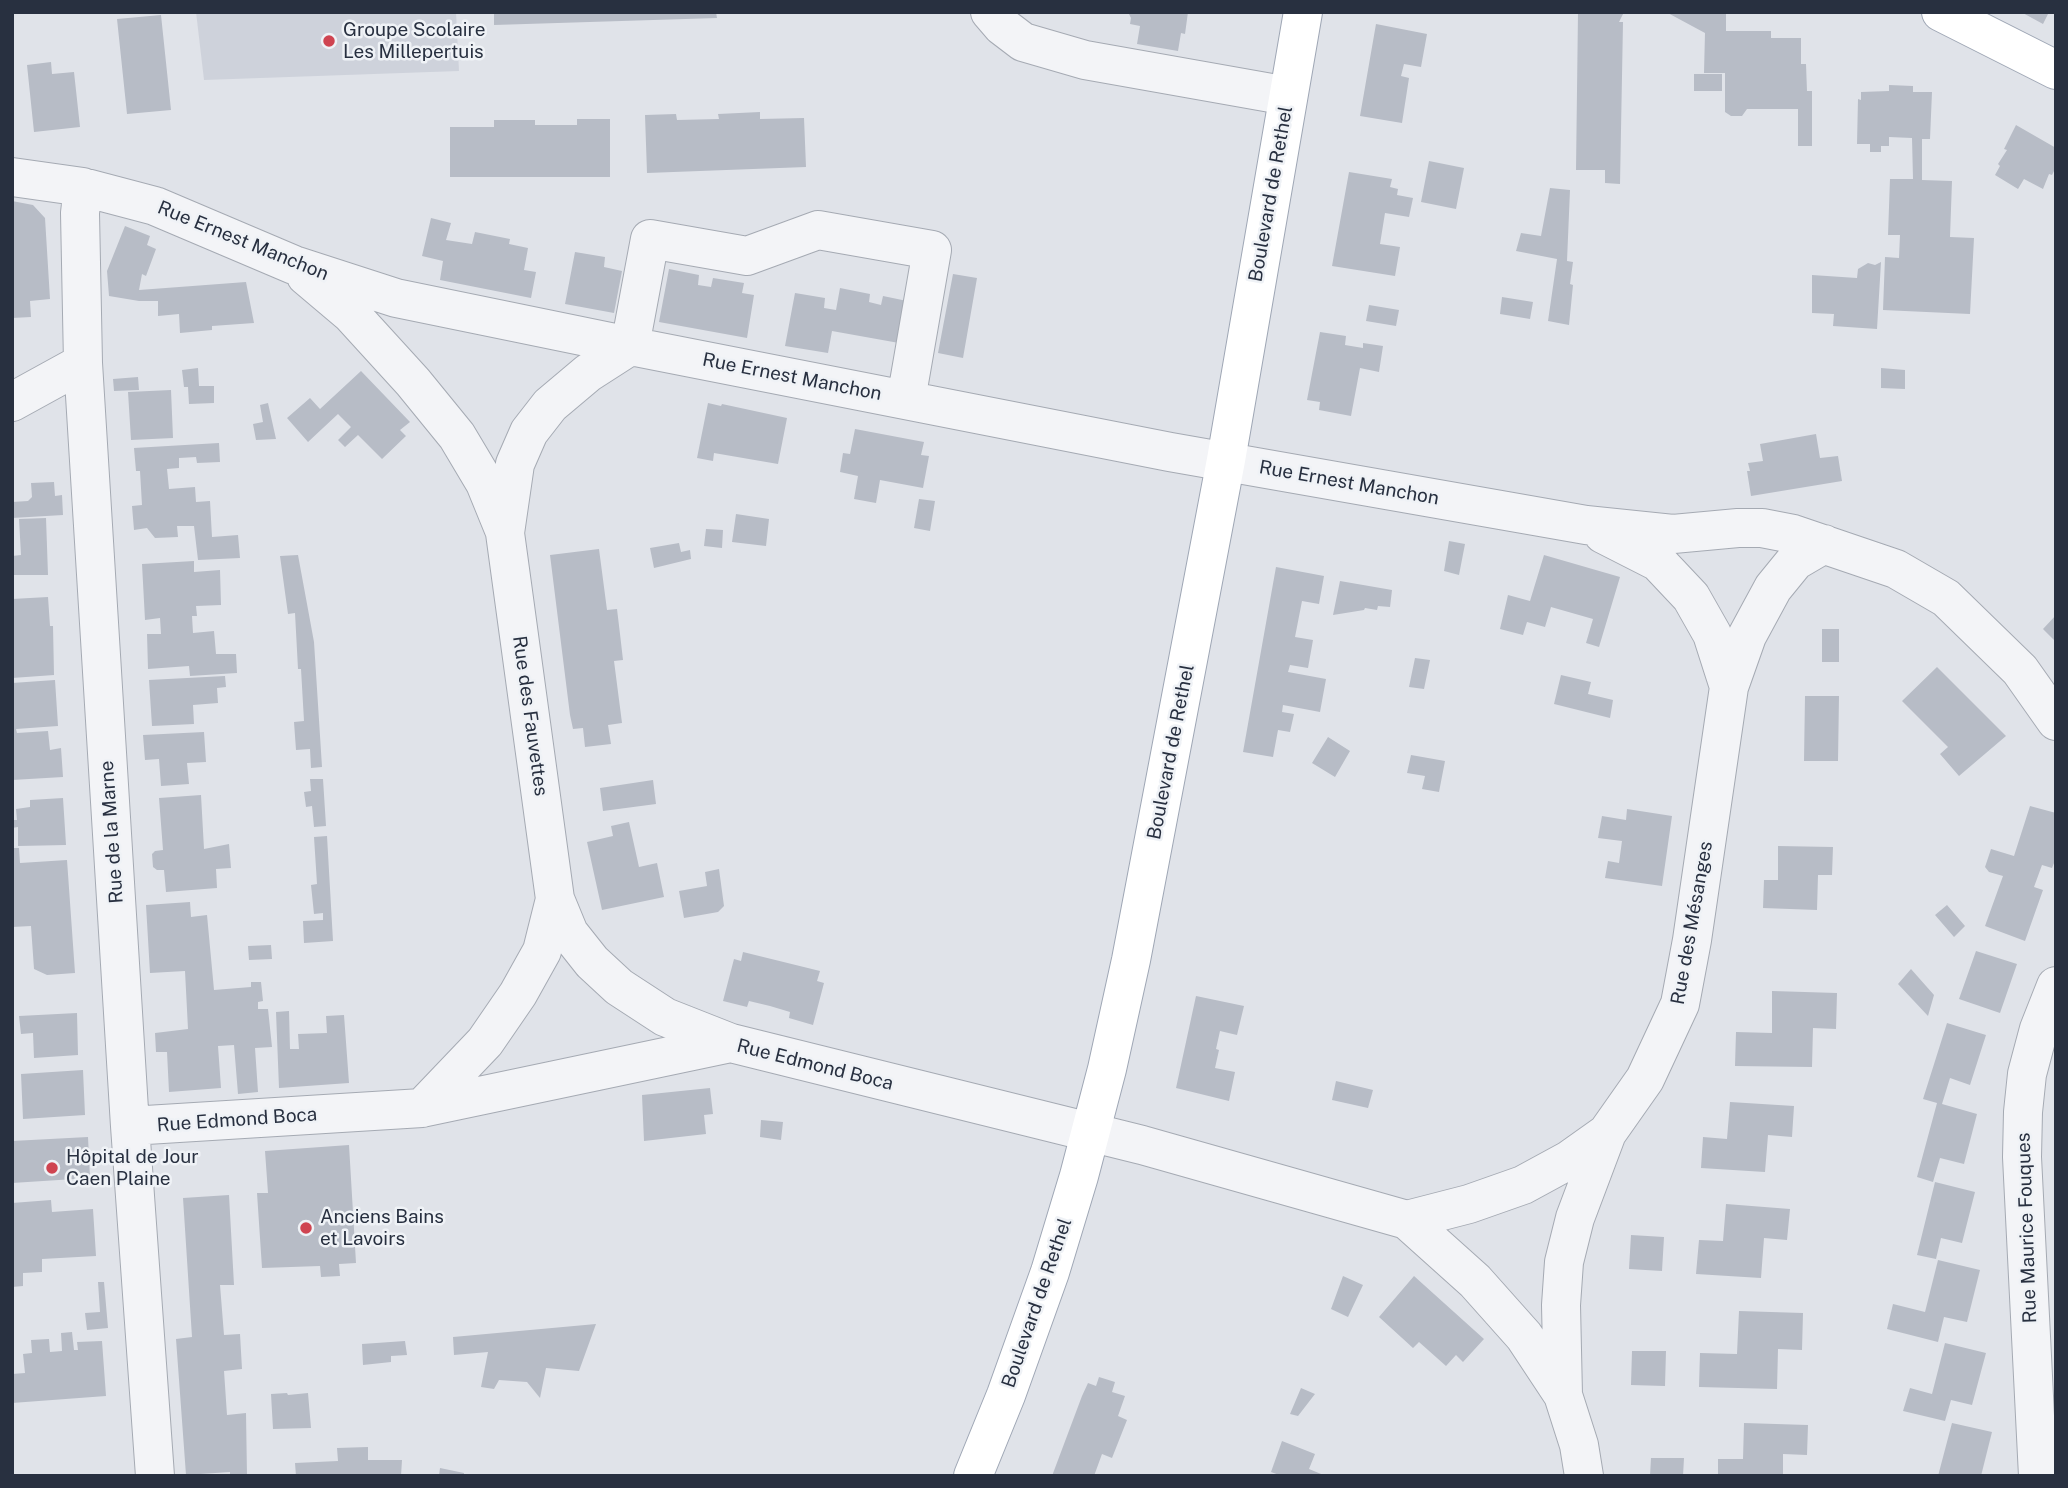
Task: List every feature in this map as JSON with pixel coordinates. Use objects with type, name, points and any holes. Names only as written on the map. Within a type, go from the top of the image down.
[{"type":"main road","name":"Boulevard de Rethel","points":[[973,1476],[1039,1305],[1091,1133],[1131,960],[1226,460],[1303,12]]},
{"type":"main road","points":[[1952,18],[2056,70]]},
{"type":"street","points":[[990,12],[1002,26],[1023,42],[1085,60],[1288,96]]},
{"type":"street","name":"Rue Ernest Manchon","points":[[12,177],[83,187],[155,206],[294,265],[396,298],[630,346],[1170,452],[1586,525],[1673,534],[1762,528],[1793,534],[1896,569],[1946,598],[2020,670],[2056,721]]},
{"type":"street","name":"Rue de la Marne","points":[[83,187],[80,213],[83,363],[130,1126],[155,1476]]},
{"type":"street","points":[[630,346],[650,239],[747,256],[818,230],[932,250],[906,400]]},
{"type":"street","name":"Rue des Fauvettes","points":[[294,265],[351,314],[413,382],[457,436],[485,483],[505,533],[555,899],[569,933],[592,962],[619,988],[665,1017],[731,1043]]},
{"type":"street","name":"Rue des Fauvettes","points":[[505,533],[515,464],[529,432],[550,405],[578,381],[630,346]]},
{"type":"street","points":[[12,402],[83,363]]},
{"type":"street","name":"Rue Ernest Manchon","points":[[1586,525],[1658,562],[1691,597],[1712,634],[1729,687]]},
{"type":"street","name":"Rue des Mésanges","points":[[1584,1476],[1579,1445],[1563,1395],[1561,1305],[1564,1262],[1575,1218],[1607,1133],[1645,1079],[1680,1004],[1729,687],[1747,636],[1773,588],[1795,561],[1824,544]]},
{"type":"street","name":"Rue des Fauvettes","points":[[422,1108],[485,1041],[519,994],[542,951],[555,899]]},
{"type":"street","name":"Rue Maurice Fouques","points":[[2038,1476],[2039,1157],[2023,1112],[2027,1074],[2039,1029],[2056,986]]},
{"type":"street","name":"Rue Edmond Boca","points":[[130,1126],[422,1108],[731,1043],[1091,1133],[1407,1220],[1475,1281],[1524,1336],[1563,1395]]},
{"type":"street","name":"Rue Edmond Boca","points":[[1407,1220],[1469,1204],[1523,1185],[1569,1160],[1607,1133]]},
{"type":"shaded area","name":"Groupe Scolaire Les Millepertuis","points":[[196,12],[456,12],[459,71],[204,80]]},
{"type":"building","points":[[494,12],[716,12],[717,18],[494,25]]},
{"type":"building","points":[[1128,12],[1188,12],[1185,34],[1181,33],[1178,51],[1137,44],[1140,26],[1130,24]]},
{"type":"building","points":[[1578,12],[1624,12],[1619,22],[1623,22],[1620,184],[1605,183],[1605,170],[1576,170]]},
{"type":"building","points":[[1666,12],[1726,12],[1726,31],[1771,31],[1771,38],[1801,38],[1801,64],[1806,64],[1807,91],[1812,91],[1812,146],[1798,146],[1798,109],[1747,109],[1742,116],[1731,116],[1725,112],[1725,73],[1704,73],[1705,33]]},
{"type":"building","points":[[2021,12],[2045,12],[2048,14],[2043,24]]},
{"type":"building","points":[[161,15],[171,110],[127,114],[117,19]]},
{"type":"building","points":[[1376,24],[1427,34],[1421,67],[1404,64],[1401,76],[1409,78],[1402,123],[1360,116]]},
{"type":"building","points":[[51,62],[52,74],[74,72],[80,127],[34,132],[27,65]]},
{"type":"building","points":[[1694,74],[1722,74],[1722,91],[1694,91]]},
{"type":"building","points":[[1889,85],[1913,86],[1913,92],[1932,92],[1930,139],[1922,139],[1922,180],[1952,181],[1950,237],[1974,238],[1970,314],[1883,310],[1885,257],[1899,258],[1900,235],[1888,235],[1890,179],[1913,179],[1912,138],[1889,137],[1889,146],[1881,146],[1881,152],[1870,152],[1870,144],[1857,144],[1858,99],[1861,100],[1861,92],[1889,91]]},
{"type":"building","points":[[760,112],[760,119],[804,118],[806,167],[647,173],[645,115],[676,114],[677,120],[719,119],[718,114]]},
{"type":"building","points":[[577,119],[610,119],[610,177],[450,177],[450,127],[494,127],[494,120],[535,120],[535,125],[577,125]]},
{"type":"building","points":[[2016,125],[2056,148],[2056,167],[2052,175],[2049,174],[2043,189],[2024,179],[2018,189],[1995,175]]},
{"type":"building","points":[[1429,161],[1464,168],[1456,209],[1421,202]]},
{"type":"building","points":[[1349,172],[1392,179],[1390,187],[1398,189],[1397,195],[1413,198],[1409,217],[1385,213],[1380,244],[1400,247],[1395,276],[1332,266]]},
{"type":"building","points":[[1550,188],[1570,190],[1567,261],[1573,262],[1570,284],[1573,285],[1569,325],[1548,321],[1557,259],[1516,251],[1521,233],[1541,236]]},
{"type":"building","points":[[12,201],[33,205],[45,218],[50,299],[30,301],[31,317],[12,318]]},
{"type":"building","points":[[431,218],[451,223],[446,240],[472,244],[475,232],[510,239],[509,244],[528,248],[524,270],[536,272],[531,298],[440,280],[443,261],[422,256]]},
{"type":"building","points":[[125,226],[150,236],[147,245],[156,249],[146,276],[142,274],[139,290],[246,282],[254,323],[212,326],[212,330],[180,333],[179,314],[158,316],[158,301],[109,296],[107,271]]},
{"type":"building","points":[[575,252],[605,257],[604,267],[622,271],[614,313],[565,304]]},
{"type":"building","points":[[1881,262],[1877,329],[1833,326],[1834,314],[1812,313],[1812,275],[1857,278],[1858,269],[1868,263],[1875,265]]},
{"type":"building","points":[[669,269],[699,275],[698,285],[711,287],[713,278],[744,283],[742,293],[754,295],[747,338],[659,322]]},
{"type":"building","points":[[953,274],[977,278],[963,358],[938,353]]},
{"type":"building","points":[[840,288],[870,294],[869,302],[881,305],[883,296],[907,301],[899,343],[832,331],[828,353],[785,346],[795,293],[825,298],[824,308],[836,310]]},
{"type":"building","points":[[1502,297],[1533,302],[1530,319],[1500,314]]},
{"type":"building","points":[[1369,305],[1399,310],[1396,326],[1366,321]]},
{"type":"building","points":[[1320,332],[1346,336],[1345,345],[1363,348],[1363,343],[1383,346],[1379,372],[1360,368],[1351,416],[1319,410],[1320,402],[1307,400]]},
{"type":"building","points":[[198,368],[199,386],[214,386],[214,403],[189,404],[188,387],[184,387],[182,370]]},
{"type":"building","points":[[1881,368],[1905,370],[1905,389],[1881,388]]},
{"type":"building","points":[[361,371],[410,422],[400,430],[406,436],[382,459],[358,435],[345,447],[338,440],[351,427],[338,414],[308,442],[287,418],[310,398],[320,409]]},
{"type":"building","points":[[138,377],[139,390],[114,391],[113,379]]},
{"type":"building","points":[[171,390],[173,438],[131,440],[128,392]]},
{"type":"building","points":[[268,403],[276,439],[256,440],[253,424],[263,422],[260,405]]},
{"type":"building","points":[[708,403],[787,418],[778,464],[714,453],[713,461],[697,458]]},
{"type":"building","points":[[855,429],[924,442],[921,455],[929,456],[923,488],[880,480],[876,503],[854,499],[858,476],[840,472],[843,453],[850,454]]},
{"type":"building","points":[[1816,434],[1820,458],[1838,456],[1842,481],[1751,496],[1748,463],[1763,461],[1760,444]]},
{"type":"building","points":[[219,443],[220,462],[197,463],[196,457],[179,458],[179,468],[167,469],[169,489],[195,487],[196,502],[210,501],[212,537],[238,535],[240,558],[198,560],[194,526],[177,526],[178,537],[155,538],[147,528],[134,530],[132,506],[142,505],[140,471],[136,471],[134,448]]},
{"type":"building","points":[[54,482],[55,496],[62,495],[63,515],[12,518],[12,502],[28,501],[32,497],[31,483]]},
{"type":"building","points":[[919,499],[935,501],[930,531],[914,528]]},
{"type":"building","points":[[736,514],[769,519],[766,546],[732,542]]},
{"type":"building","points":[[46,518],[48,575],[12,575],[12,556],[21,555],[19,519]]},
{"type":"building","points":[[706,529],[723,530],[722,548],[704,546]]},
{"type":"building","points":[[1449,541],[1465,544],[1459,575],[1444,571]]},
{"type":"building","points":[[679,543],[681,552],[690,550],[691,559],[654,568],[650,548]]},
{"type":"building","points":[[599,549],[607,610],[617,609],[623,660],[614,661],[622,723],[608,725],[611,744],[585,747],[583,728],[573,729],[570,715],[550,555]]},
{"type":"building","points":[[298,555],[314,642],[322,767],[311,768],[310,749],[296,750],[294,722],[304,721],[301,669],[298,669],[295,613],[288,614],[280,556]]},
{"type":"building","points":[[1544,555],[1620,577],[1599,647],[1586,643],[1593,619],[1551,607],[1545,627],[1527,622],[1523,635],[1500,629],[1508,595],[1530,601]]},
{"type":"building","points":[[194,561],[194,572],[220,570],[221,605],[196,606],[197,616],[192,616],[193,633],[214,631],[216,654],[236,654],[237,673],[190,676],[189,666],[148,669],[147,634],[161,634],[160,618],[145,620],[142,564]]},
{"type":"building","points":[[1276,567],[1324,576],[1319,604],[1302,601],[1295,637],[1313,640],[1308,668],[1290,665],[1288,672],[1326,679],[1320,712],[1283,705],[1282,712],[1294,714],[1290,732],[1278,730],[1273,757],[1243,752]]},
{"type":"building","points":[[1340,581],[1392,590],[1390,607],[1378,606],[1377,610],[1365,608],[1333,615]]},
{"type":"building","points":[[48,597],[50,626],[53,626],[54,675],[12,678],[12,599]]},
{"type":"building","points":[[2056,615],[2056,642],[2043,629]]},
{"type":"building","points":[[1822,629],[1839,629],[1839,662],[1822,662]]},
{"type":"building","points":[[1415,658],[1430,660],[1424,689],[1409,687]]},
{"type":"building","points":[[1937,667],[2006,736],[1959,776],[1940,754],[1948,747],[1902,701]]},
{"type":"building","points":[[1561,675],[1591,682],[1588,694],[1613,700],[1610,718],[1554,704]]},
{"type":"building","points":[[225,676],[226,687],[217,688],[218,703],[193,705],[194,724],[152,726],[149,680]]},
{"type":"building","points":[[55,680],[58,726],[16,729],[17,733],[48,731],[50,750],[61,748],[63,777],[12,780],[12,683]]},
{"type":"building","points":[[1805,696],[1839,696],[1838,761],[1804,761]]},
{"type":"building","points":[[204,732],[206,762],[187,763],[189,784],[161,786],[159,759],[145,760],[143,735]]},
{"type":"building","points":[[1328,737],[1350,751],[1335,777],[1312,763]]},
{"type":"building","points":[[1411,755],[1445,761],[1439,792],[1422,789],[1425,776],[1407,773]]},
{"type":"building","points":[[310,779],[323,779],[326,826],[314,827],[312,806],[306,807],[304,792],[311,791]]},
{"type":"building","points":[[653,780],[656,804],[603,811],[600,788]]},
{"type":"building","points":[[201,795],[204,849],[229,844],[231,868],[216,869],[217,888],[166,892],[164,870],[153,867],[152,854],[163,850],[159,798]]},
{"type":"building","points":[[63,798],[66,845],[18,846],[18,827],[12,828],[12,820],[17,820],[16,809],[30,807],[30,800]]},
{"type":"building","points":[[2030,806],[2056,813],[2056,858],[2052,868],[2042,865],[2034,887],[2043,890],[2025,941],[1985,926],[2003,876],[1989,872],[1985,867],[1991,849],[2014,856]]},
{"type":"building","points":[[1627,809],[1672,816],[1662,886],[1605,878],[1608,861],[1619,863],[1622,841],[1598,838],[1602,816],[1626,820]]},
{"type":"building","points":[[629,822],[639,867],[657,863],[664,897],[602,910],[587,842],[613,836],[611,826]]},
{"type":"building","points":[[327,836],[333,941],[304,943],[303,921],[323,920],[323,913],[314,914],[311,885],[317,884],[314,837]]},
{"type":"building","points":[[1778,846],[1833,847],[1832,875],[1818,875],[1817,910],[1763,908],[1764,880],[1778,880]]},
{"type":"building","points":[[12,848],[19,848],[20,863],[67,860],[75,973],[47,975],[34,969],[31,926],[12,927]]},
{"type":"building","points":[[719,869],[724,906],[718,912],[684,918],[679,891],[707,886],[705,872]]},
{"type":"building","points":[[190,902],[191,917],[207,915],[214,990],[251,987],[251,982],[261,982],[263,1001],[258,1002],[258,1009],[268,1009],[272,1047],[255,1048],[258,1092],[238,1094],[234,1045],[218,1046],[221,1088],[169,1092],[167,1052],[156,1052],[155,1033],[188,1029],[185,971],[150,973],[146,905]]},
{"type":"building","points":[[1947,905],[1965,926],[1954,937],[1935,915]]},
{"type":"building","points":[[271,945],[272,959],[249,960],[248,946]]},
{"type":"building","points":[[1976,951],[2017,964],[2000,1013],[1959,999]]},
{"type":"building","points":[[743,952],[820,971],[817,981],[824,983],[813,1025],[789,1018],[790,1012],[770,1006],[749,1001],[747,1007],[723,1001],[734,959],[741,961]]},
{"type":"building","points":[[1911,969],[1934,995],[1928,1016],[1898,984]]},
{"type":"building","points":[[1772,991],[1837,993],[1836,1029],[1813,1028],[1812,1067],[1735,1066],[1736,1032],[1772,1033]]},
{"type":"building","points":[[1196,996],[1244,1006],[1237,1035],[1220,1031],[1216,1049],[1219,1050],[1215,1068],[1235,1072],[1229,1101],[1176,1088]]},
{"type":"building","points":[[289,1011],[290,1049],[299,1049],[298,1034],[327,1033],[326,1016],[344,1015],[349,1083],[279,1088],[276,1012]]},
{"type":"building","points":[[77,1013],[78,1055],[34,1058],[33,1033],[21,1034],[19,1016]]},
{"type":"building","points":[[1947,1023],[1986,1035],[1970,1085],[1950,1078],[1942,1104],[1977,1114],[1964,1164],[1940,1158],[1933,1182],[1917,1177],[1937,1103],[1923,1099]]},
{"type":"building","points":[[83,1070],[85,1115],[23,1119],[21,1074]]},
{"type":"building","points":[[1336,1081],[1373,1090],[1368,1108],[1332,1100]]},
{"type":"building","points":[[710,1088],[713,1114],[704,1115],[706,1134],[644,1141],[642,1095]]},
{"type":"building","points":[[1730,1102],[1794,1106],[1792,1137],[1768,1135],[1765,1172],[1701,1168],[1703,1137],[1727,1139]]},
{"type":"building","points":[[761,1120],[783,1122],[781,1140],[760,1137]]},
{"type":"building","name":"Hôpital de Jour Caen Plaine","points":[[88,1137],[90,1178],[12,1183],[12,1141]]},
{"type":"building","name":"Anciens Bains et Lavoirs","points":[[349,1145],[356,1263],[339,1264],[340,1276],[321,1277],[320,1266],[262,1268],[257,1193],[268,1193],[265,1151]]},
{"type":"building","points":[[1935,1182],[1975,1192],[1962,1243],[1941,1238],[1936,1259],[1917,1255]]},
{"type":"building","points":[[229,1195],[234,1285],[220,1285],[224,1335],[240,1334],[242,1369],[224,1371],[227,1415],[246,1413],[247,1476],[230,1476],[230,1472],[186,1475],[176,1339],[192,1337],[183,1198]]},
{"type":"building","points":[[51,1200],[52,1212],[93,1209],[96,1256],[42,1259],[42,1272],[23,1273],[23,1286],[12,1287],[12,1203]]},
{"type":"building","points":[[1726,1204],[1790,1209],[1787,1240],[1764,1238],[1761,1278],[1696,1274],[1699,1240],[1723,1241]]},
{"type":"building","points":[[1631,1235],[1664,1237],[1662,1271],[1629,1269]]},
{"type":"building","points":[[1938,1260],[1980,1270],[1967,1322],[1944,1317],[1938,1342],[1887,1329],[1893,1304],[1925,1312]]},
{"type":"building","points":[[1343,1276],[1363,1285],[1348,1317],[1331,1309]]},
{"type":"building","points":[[1414,1276],[1484,1339],[1463,1362],[1456,1355],[1446,1366],[1419,1342],[1413,1348],[1379,1317]]},
{"type":"building","points":[[98,1282],[104,1282],[108,1328],[87,1330],[85,1313],[100,1312]]},
{"type":"building","points":[[1739,1311],[1803,1313],[1802,1350],[1778,1349],[1777,1389],[1699,1387],[1700,1353],[1737,1354]]},
{"type":"building","points":[[596,1324],[579,1371],[546,1368],[540,1398],[527,1382],[499,1380],[494,1389],[481,1387],[488,1352],[454,1355],[453,1337]]},
{"type":"building","points":[[72,1332],[74,1350],[78,1350],[77,1342],[102,1341],[106,1396],[12,1403],[12,1374],[25,1373],[23,1354],[32,1353],[31,1340],[49,1339],[50,1352],[62,1351],[61,1333]]},
{"type":"building","points":[[405,1341],[407,1355],[391,1356],[391,1362],[363,1365],[362,1344]]},
{"type":"building","points":[[1945,1343],[1986,1353],[1972,1405],[1951,1400],[1945,1421],[1903,1411],[1910,1388],[1932,1394]]},
{"type":"building","points":[[1632,1351],[1666,1351],[1665,1386],[1631,1385]]},
{"type":"building","points":[[1099,1377],[1115,1382],[1112,1392],[1125,1396],[1118,1416],[1127,1420],[1112,1458],[1102,1454],[1094,1476],[1052,1476],[1088,1383],[1096,1386]]},
{"type":"building","points":[[1301,1388],[1315,1394],[1298,1416],[1290,1414]]},
{"type":"building","points":[[308,1393],[311,1428],[273,1429],[271,1394]]},
{"type":"building","points":[[1744,1423],[1808,1425],[1807,1455],[1783,1454],[1783,1476],[1718,1476],[1718,1459],[1743,1459]]},
{"type":"building","points":[[1952,1423],[1992,1432],[1981,1476],[1938,1476]]},
{"type":"building","points":[[1282,1441],[1315,1454],[1309,1469],[1326,1476],[1282,1476],[1271,1472]]},
{"type":"building","points":[[368,1447],[368,1460],[402,1460],[401,1476],[296,1476],[295,1463],[338,1461],[337,1448]]},
{"type":"building","points":[[1651,1458],[1684,1458],[1683,1476],[1650,1476]]},
{"type":"building","points":[[440,1468],[464,1473],[464,1476],[439,1476]]},
{"type":"place","name":"Groupe Scolaire Les Millepertuis","points":[[329,41]]},
{"type":"place","name":"Hôpital de Jour Caen Plaine","points":[[52,1168]]},
{"type":"place","name":"Anciens Bains et Lavoirs","points":[[306,1228]]}]
